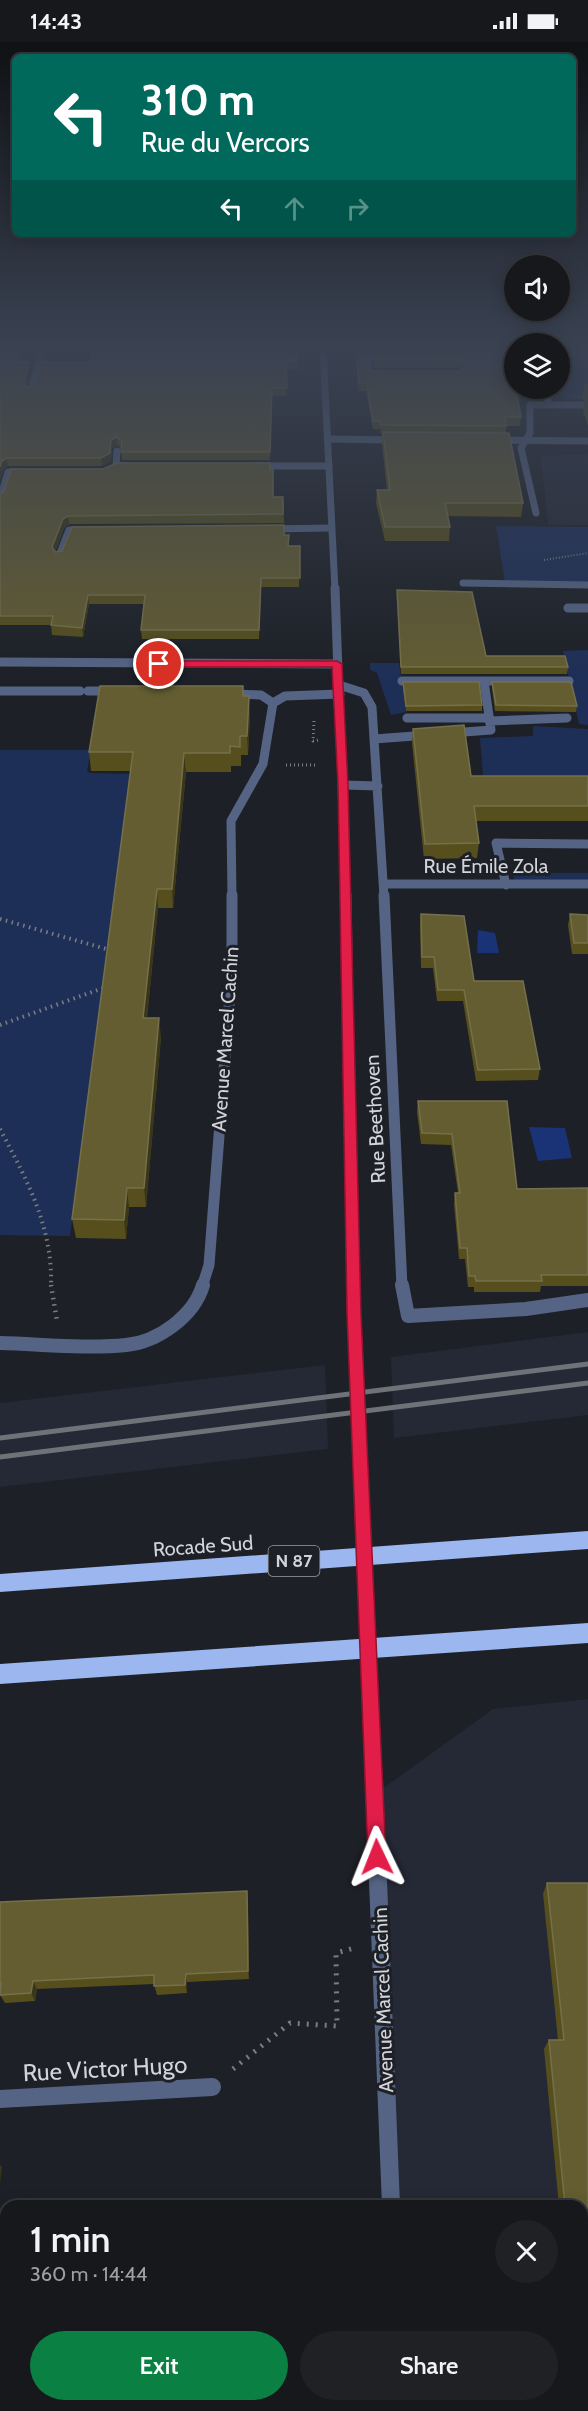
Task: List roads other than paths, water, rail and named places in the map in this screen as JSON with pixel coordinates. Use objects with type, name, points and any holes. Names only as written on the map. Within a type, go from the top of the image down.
[{"type":"highway","name":"Rocade Sud","points":[[0,1583],[588,1540]]},
{"type":"highway","points":[[0,1674],[588,1633]]},
{"type":"street","points":[[115,459],[113,466],[140,466]]},
{"type":"street","name":"Avenue Marcel Cachin","points":[[329,459],[343,785],[354,1314],[391,2200]]},
{"type":"street","points":[[523,459],[536,513]]},
{"type":"street","points":[[246,466],[329,466]]},
{"type":"street","points":[[0,499],[8,472],[29,472]]},
{"type":"street","points":[[262,529],[331,528]]},
{"type":"street","points":[[59,556],[69,530],[91,530]]},
{"type":"street","points":[[463,583],[588,585]]},
{"type":"street","points":[[568,608],[588,608]]},
{"type":"street","points":[[0,662],[337,664]]},
{"type":"street","points":[[402,681],[569,681]]},
{"type":"street","points":[[444,734],[491,730],[484,681]]},
{"type":"street","points":[[215,694],[261,695],[273,703],[285,696],[340,689]]},
{"type":"street","name":"Rue Beethoven","points":[[340,689],[358,689],[367,695],[372,703],[404,1298],[408,1316],[526,1309],[588,1300]]},
{"type":"street","points":[[0,691],[122,692]]},
{"type":"street","name":"Avenue Marcel Cachin","points":[[0,1343],[62,1342],[128,1345],[168,1330],[198,1301],[209,1265],[232,968],[231,821],[264,764],[273,703]]},
{"type":"street","points":[[407,717],[567,718]]},
{"type":"street","points":[[374,739],[433,735]]},
{"type":"street","points":[[343,785],[378,786]]},
{"type":"street","points":[[506,885],[496,843],[588,844]]},
{"type":"street","name":"Rue Émile Zola","points":[[383,884],[588,884]]},
{"type":"street","name":"Rue Victor Hugo","points":[[0,2099],[212,2087]]},
{"type":"railway","points":[[0,1438],[588,1364]]},
{"type":"railway","points":[[0,1457],[588,1383]]}]
